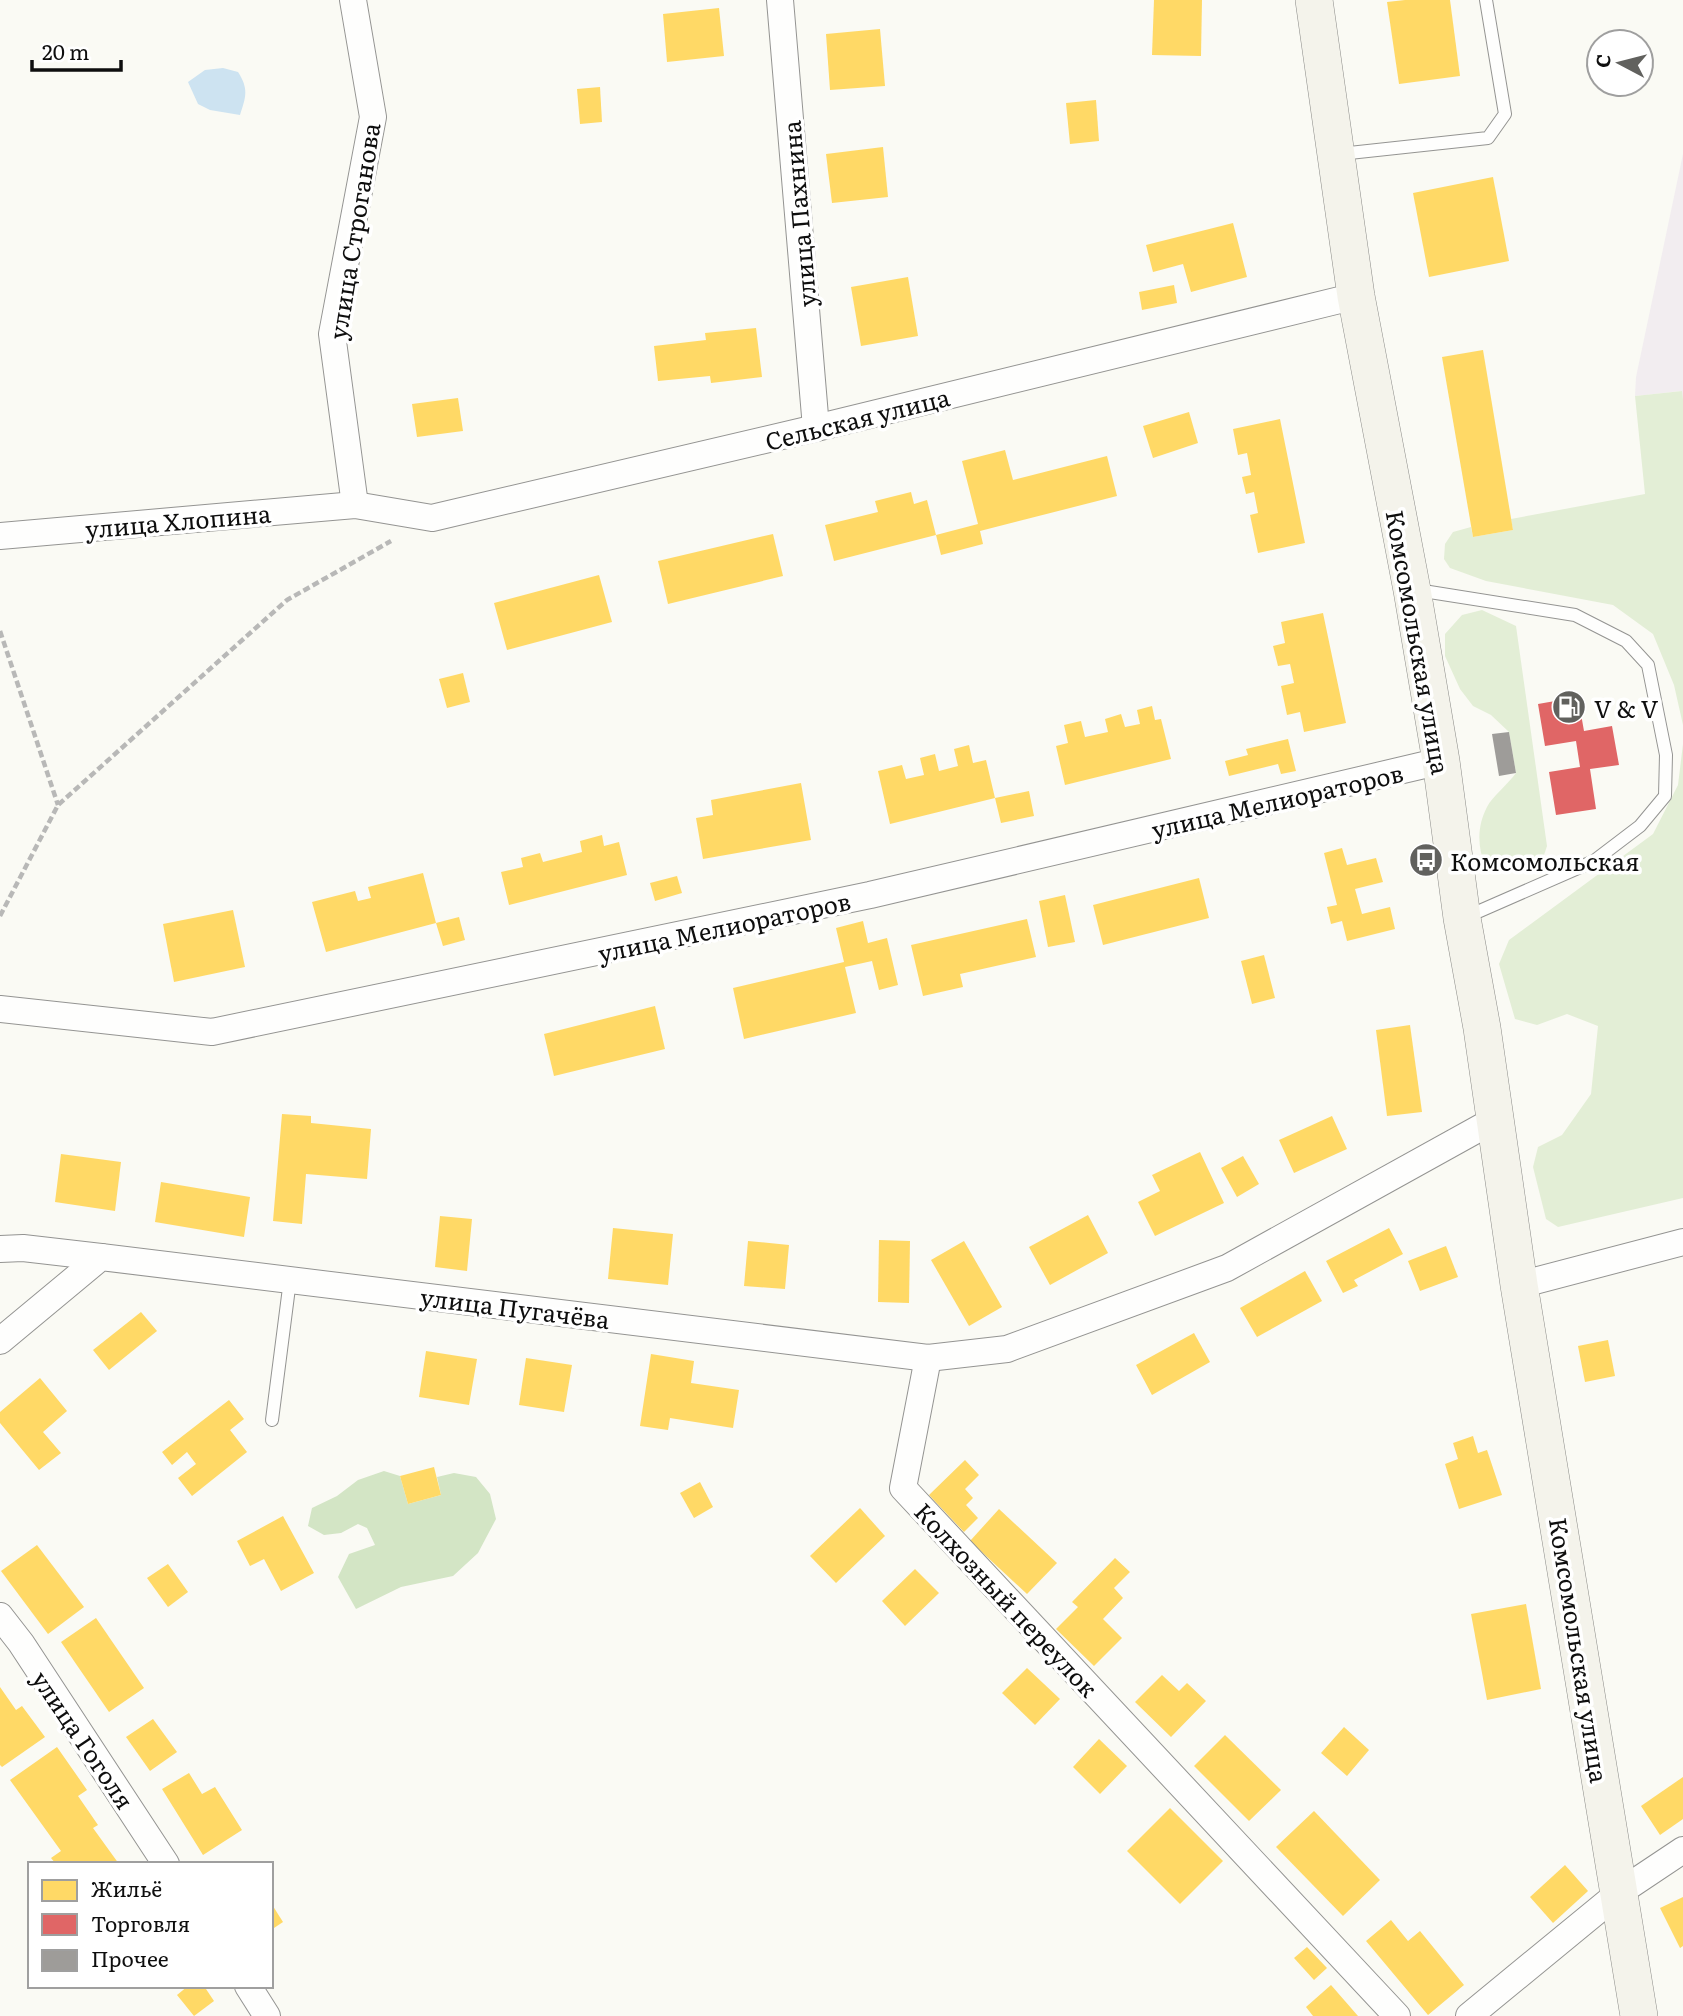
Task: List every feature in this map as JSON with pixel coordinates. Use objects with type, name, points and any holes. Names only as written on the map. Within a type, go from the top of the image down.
[{"type":"main road","name":"Комсомольская улица","points":[[1314,0],[1356,296],[1412,590],[1441,761],[1462,918],[1496,1119],[1519,1285],[1639,2016]]},
{"type":"street","name":"улица Строганова","points":[[353,0],[373,117],[332,334],[355,505]]},
{"type":"street","name":"улица Пахнина","points":[[780,0],[816,428]]},
{"type":"street","name":"Сельская улица","points":[[355,505],[432,518],[816,428],[1356,296]]},
{"type":"street","name":"улица Хлопина","points":[[0,536],[355,505]]},
{"type":"street","name":"улица Мелиораторов","points":[[0,1009],[212,1032],[870,895],[1441,761]]},
{"type":"street","points":[[928,1358],[1007,1349],[1227,1268],[1496,1119]]},
{"type":"street","points":[[1519,1285],[1683,1242]]},
{"type":"street","name":"улица Пугачёва","points":[[0,1249],[23,1248],[101,1257],[928,1358]]},
{"type":"street","points":[[0,1341],[101,1257]]},
{"type":"street","name":"Колхозный переулок","points":[[928,1358],[903,1488],[1397,2016]]},
{"type":"street","name":"улица Гоголя","points":[[0,1616],[21,1643],[165,1862]]},
{"type":"street","points":[[1469,2016],[1619,1892],[1683,1850]]},
{"type":"street","points":[[249,1988],[267,2016]]},
{"type":"lane","points":[[1335,154],[1488,138],[1505,114],[1486,0]]},
{"type":"lane","points":[[1412,590],[1575,615],[1626,641],[1648,665],[1667,755],[1665,796],[1640,826],[1594,861],[1462,918]]},
{"type":"lane","points":[[272,1420],[290,1280]]},
{"type":"path","points":[[0,916],[58,805],[287,600],[432,518]]},
{"type":"path","points":[[0,631],[58,805]]},
{"type":"shaded area","points":[[1683,154],[1683,399],[1681,391],[1635,396],[1636,377]]},
{"type":"green space","points":[[1682,391],[1683,725],[1674,685],[1653,634],[1613,605],[1486,581],[1450,568],[1444,559],[1445,544],[1453,532],[1471,527],[1473,537],[1513,530],[1511,519],[1645,494],[1635,396]]},
{"type":"green space","points":[[1482,610],[1516,626],[1547,846],[1543,858],[1509,873],[1486,867],[1479,837],[1487,807],[1516,773],[1509,732],[1491,715],[1473,706],[1460,689],[1445,656],[1445,634],[1462,615]]},
{"type":"green space","points":[[1683,744],[1683,1198],[1558,1227],[1546,1219],[1533,1167],[1538,1147],[1562,1135],[1591,1094],[1598,1026],[1567,1014],[1537,1025],[1515,1019],[1499,964],[1509,940],[1653,834],[1678,785]]},
{"type":"green space","points":[[384,1471],[400,1476],[408,1504],[441,1495],[437,1477],[454,1473],[476,1477],[490,1494],[496,1519],[478,1553],[453,1576],[401,1587],[356,1609],[338,1577],[349,1554],[375,1545],[367,1528],[358,1524],[341,1533],[324,1535],[308,1526],[312,1508],[337,1496],[358,1480]]},
{"type":"water","points":[[223,68],[238,72],[244,83],[245,98],[240,115],[210,110],[198,104],[188,82],[205,70]]},
{"type":"building: Жильё","points":[[1154,0],[1202,0],[1201,56],[1152,55]]},
{"type":"building: Жильё","points":[[1450,0],[1460,76],[1399,84],[1387,2]]},
{"type":"building: Жильё","points":[[719,8],[724,56],[667,62],[663,14]]},
{"type":"building: Жильё","points":[[880,29],[885,86],[830,90],[826,34]]},
{"type":"building: Жильё","points":[[600,87],[602,122],[580,124],[577,89]]},
{"type":"building: Жильё","points":[[1096,100],[1099,141],[1070,144],[1066,103]]},
{"type":"building: Жильё","points":[[883,147],[888,197],[832,203],[826,154]]},
{"type":"building: Жильё","points":[[1493,177],[1509,261],[1429,277],[1413,193]]},
{"type":"building: Жильё","points":[[1233,223],[1247,277],[1191,292],[1183,264],[1153,272],[1146,245]]},
{"type":"building: Жильё","points":[[908,277],[918,336],[861,346],[851,287]]},
{"type":"building: Жильё","points":[[1174,285],[1177,303],[1142,310],[1139,292]]},
{"type":"building: Жильё","points":[[756,328],[762,377],[711,383],[710,376],[658,381],[654,346],[706,340],[705,333]]},
{"type":"building: Жильё","points":[[1483,350],[1513,530],[1473,537],[1442,357]]},
{"type":"building: Жильё","points":[[458,398],[463,431],[417,437],[412,404]]},
{"type":"building: Жильё","points":[[1189,412],[1198,443],[1153,458],[1143,426]]},
{"type":"building: Жильё","points":[[1280,419],[1305,543],[1258,553],[1250,515],[1258,513],[1254,492],[1246,494],[1242,477],[1251,475],[1247,453],[1238,455],[1233,429]]},
{"type":"building: Жильё","points":[[1005,450],[1013,480],[1107,456],[1117,496],[980,531],[983,544],[941,555],[936,535],[978,524],[962,461]]},
{"type":"building: Жильё","points":[[911,492],[914,504],[927,500],[936,535],[834,561],[825,525],[878,512],[875,501]]},
{"type":"building: Жильё","points":[[773,534],[783,576],[668,604],[658,561]]},
{"type":"building: Жильё","points":[[599,575],[612,622],[507,650],[494,603]]},
{"type":"building: Жильё","points":[[1323,613],[1346,723],[1304,732],[1300,712],[1287,715],[1281,686],[1294,683],[1290,664],[1278,666],[1273,646],[1285,643],[1281,622]]},
{"type":"building: Жильё","points":[[463,673],[470,702],[447,708],[439,679]]},
{"type":"building: Жильё","points":[[1152,706],[1155,720],[1161,719],[1171,759],[1065,785],[1056,746],[1068,743],[1064,725],[1081,721],[1085,737],[1108,732],[1105,719],[1121,714],[1125,727],[1140,724],[1137,710]]},
{"type":"building: Жильё","points":[[1288,739],[1296,771],[1281,774],[1278,764],[1229,776],[1225,761],[1248,755],[1246,749]]},
{"type":"building: Жильё","points":[[969,745],[973,763],[986,760],[995,798],[890,824],[878,771],[902,765],[906,779],[924,775],[920,758],[935,754],[939,771],[958,766],[954,749]]},
{"type":"building: Жильё","points":[[801,783],[811,840],[703,859],[696,818],[713,815],[711,800]]},
{"type":"building: Жильё","points":[[1029,791],[1034,816],[1001,823],[995,798]]},
{"type":"building: Жильё","points":[[602,835],[604,846],[619,842],[627,875],[509,905],[501,872],[523,867],[521,858],[540,853],[543,862],[582,852],[580,841]]},
{"type":"building: Жильё","points":[[1342,848],[1347,865],[1376,858],[1383,882],[1355,889],[1362,914],[1390,907],[1395,929],[1347,941],[1342,921],[1331,924],[1327,907],[1337,905],[1324,853]]},
{"type":"building: Жильё","points":[[423,873],[436,923],[326,952],[312,902],[355,891],[358,901],[371,898],[368,887]]},
{"type":"building: Жильё","points":[[677,876],[682,893],[655,901],[650,883]]},
{"type":"building: Жильё","points":[[1199,878],[1209,918],[1103,945],[1093,905]]},
{"type":"building: Жильё","points":[[1065,895],[1075,942],[1048,947],[1039,901]]},
{"type":"building: Жильё","points":[[233,910],[245,967],[174,982],[163,924]]},
{"type":"building: Жильё","points":[[459,917],[465,940],[443,946],[436,923]]},
{"type":"building: Жильё","points":[[1027,919],[1036,957],[960,974],[963,987],[923,996],[911,945]]},
{"type":"building: Жильё","points":[[863,921],[868,943],[887,938],[898,985],[879,990],[872,961],[845,967],[856,1013],[744,1039],[733,988],[844,962],[836,928]]},
{"type":"building: Жильё","points":[[1264,955],[1275,998],[1252,1004],[1241,961]]},
{"type":"building: Жильё","points":[[655,1006],[665,1049],[554,1076],[544,1034]]},
{"type":"building: Жильё","points":[[1410,1025],[1422,1112],[1387,1116],[1376,1030]]},
{"type":"building: Жильё","points":[[282,1114],[311,1116],[311,1123],[371,1129],[367,1179],[306,1174],[302,1224],[273,1221]]},
{"type":"building: Жильё","points":[[1332,1116],[1347,1149],[1294,1173],[1279,1140]]},
{"type":"building: Жильё","points":[[1200,1152],[1224,1203],[1155,1236],[1138,1202],[1160,1191],[1152,1175]]},
{"type":"building: Жильё","points":[[61,1154],[121,1162],[115,1211],[55,1202]]},
{"type":"building: Жильё","points":[[1243,1156],[1259,1184],[1237,1197],[1221,1168]]},
{"type":"building: Жильё","points":[[161,1182],[250,1197],[244,1237],[155,1222]]},
{"type":"building: Жильё","points":[[1088,1215],[1108,1253],[1050,1285],[1029,1247]]},
{"type":"building: Жильё","points":[[440,1216],[472,1219],[467,1271],[435,1267]]},
{"type":"building: Жильё","points":[[613,1228],[673,1234],[668,1285],[608,1279]]},
{"type":"building: Жильё","points":[[1389,1228],[1403,1254],[1354,1280],[1358,1286],[1343,1293],[1326,1261]]},
{"type":"building: Жильё","points":[[879,1240],[910,1241],[909,1303],[878,1302]]},
{"type":"building: Жильё","points":[[748,1241],[789,1245],[785,1289],[744,1286]]},
{"type":"building: Жильё","points":[[964,1241],[1002,1307],[969,1326],[931,1260]]},
{"type":"building: Жильё","points":[[1446,1246],[1458,1277],[1420,1291],[1408,1261]]},
{"type":"building: Жильё","points":[[1305,1271],[1322,1301],[1257,1337],[1240,1308]]},
{"type":"building: Жильё","points":[[141,1312],[157,1331],[109,1370],[93,1350]]},
{"type":"building: Жильё","points":[[1194,1333],[1210,1362],[1152,1395],[1136,1365]]},
{"type":"building: Жильё","points":[[1608,1340],[1615,1376],[1585,1382],[1578,1346]]},
{"type":"building: Жильё","points":[[426,1351],[477,1359],[469,1405],[419,1397]]},
{"type":"building: Жильё","points":[[651,1354],[694,1361],[691,1383],[739,1390],[733,1428],[670,1418],[668,1430],[640,1426]]},
{"type":"building: Жильё","points":[[526,1358],[572,1365],[564,1412],[519,1405]]},
{"type":"building: Жильё","points":[[40,1378],[67,1411],[43,1432],[61,1453],[39,1470],[0,1423],[0,1412]]},
{"type":"building: Жильё","points":[[229,1400],[244,1419],[230,1430],[247,1452],[192,1496],[178,1478],[196,1464],[187,1452],[172,1465],[162,1452]]},
{"type":"building: Жильё","points":[[1473,1436],[1478,1453],[1487,1450],[1502,1495],[1459,1509],[1445,1464],[1458,1459],[1453,1443]]},
{"type":"building: Жильё","points":[[965,1460],[979,1475],[965,1489],[973,1498],[966,1505],[978,1518],[964,1532],[929,1495]]},
{"type":"building: Жильё","points":[[434,1467],[441,1495],[408,1504],[400,1476]]},
{"type":"building: Жильё","points":[[700,1482],[713,1507],[694,1518],[680,1493]]},
{"type":"building: Жильё","points":[[860,1508],[885,1536],[836,1583],[810,1556]]},
{"type":"building: Жильё","points":[[999,1509],[1057,1563],[1027,1594],[970,1541]]},
{"type":"building: Жильё","points":[[283,1516],[314,1573],[281,1591],[264,1559],[250,1566],[237,1541]]},
{"type":"building: Жильё","points":[[37,1545],[84,1607],[48,1634],[1,1571]]},
{"type":"building: Жильё","points":[[1115,1558],[1130,1572],[1114,1588],[1123,1598],[1103,1619],[1122,1638],[1094,1666],[1056,1629],[1078,1607],[1072,1602]]},
{"type":"building: Жильё","points":[[168,1564],[188,1592],[168,1607],[147,1578]]},
{"type":"building: Жильё","points":[[915,1569],[939,1593],[905,1626],[882,1601]]},
{"type":"building: Жильё","points":[[1526,1604],[1541,1689],[1487,1700],[1471,1614]]},
{"type":"building: Жильё","points":[[96,1618],[144,1688],[109,1712],[61,1642]]},
{"type":"building: Жильё","points":[[1027,1668],[1060,1699],[1035,1725],[1002,1693]]},
{"type":"building: Жильё","points":[[1162,1675],[1179,1691],[1187,1683],[1206,1701],[1171,1737],[1135,1702]]},
{"type":"building: Жильё","points":[[0,1687],[16,1710],[22,1706],[45,1737],[2,1767],[0,1765]]},
{"type":"building: Жильё","points":[[153,1719],[177,1752],[150,1771],[126,1737]]},
{"type":"building: Жильё","points":[[1344,1727],[1369,1750],[1347,1776],[1321,1753]]},
{"type":"building: Жильё","points":[[1225,1735],[1281,1790],[1249,1821],[1194,1766]]},
{"type":"building: Жильё","points":[[1099,1739],[1127,1766],[1100,1794],[1073,1767]]},
{"type":"building: Жильё","points":[[57,1747],[87,1790],[78,1796],[98,1825],[93,1828],[118,1862],[54,1862],[51,1858],[61,1851],[10,1780]]},
{"type":"building: Жильё","points":[[189,1773],[202,1794],[215,1787],[242,1830],[203,1855],[162,1789]]},
{"type":"building: Жильё","points":[[1683,1777],[1683,1819],[1660,1835],[1641,1806]]},
{"type":"building: Жильё","points":[[1170,1808],[1223,1861],[1180,1904],[1127,1851]]},
{"type":"building: Жильё","points":[[1314,1811],[1380,1880],[1343,1916],[1276,1847]]},
{"type":"building: Жильё","points":[[1565,1865],[1588,1891],[1553,1923],[1530,1897]]},
{"type":"building: Жильё","points":[[1683,1897],[1683,1946],[1680,1948],[1660,1908]]},
{"type":"building: Жильё","points":[[273,1906],[283,1922],[273,1929]]},
{"type":"building: Жильё","points":[[1391,1920],[1408,1941],[1420,1931],[1464,1985],[1428,2015],[1366,1941]]},
{"type":"building: Жильё","points":[[1307,1947],[1327,1968],[1314,1980],[1294,1958]]},
{"type":"building: Жильё","points":[[1331,1985],[1358,2016],[1313,2016],[1306,2007]]},
{"type":"building: Жильё","points":[[186,1988],[205,1988],[214,2001],[194,2016],[177,1995]]},
{"type":"building: Торговля","points":[[1578,697],[1584,731],[1612,726],[1619,765],[1590,769],[1596,809],[1556,815],[1549,772],[1580,767],[1576,741],[1545,746],[1538,704]]},
{"type":"building: Прочее","points":[[1509,732],[1516,773],[1499,776],[1492,734]]},
{"type":"place","name":"V & V","points":[[1569,707]]},
{"type":"place","name":"Комсомольская","points":[[1426,860]]}]
